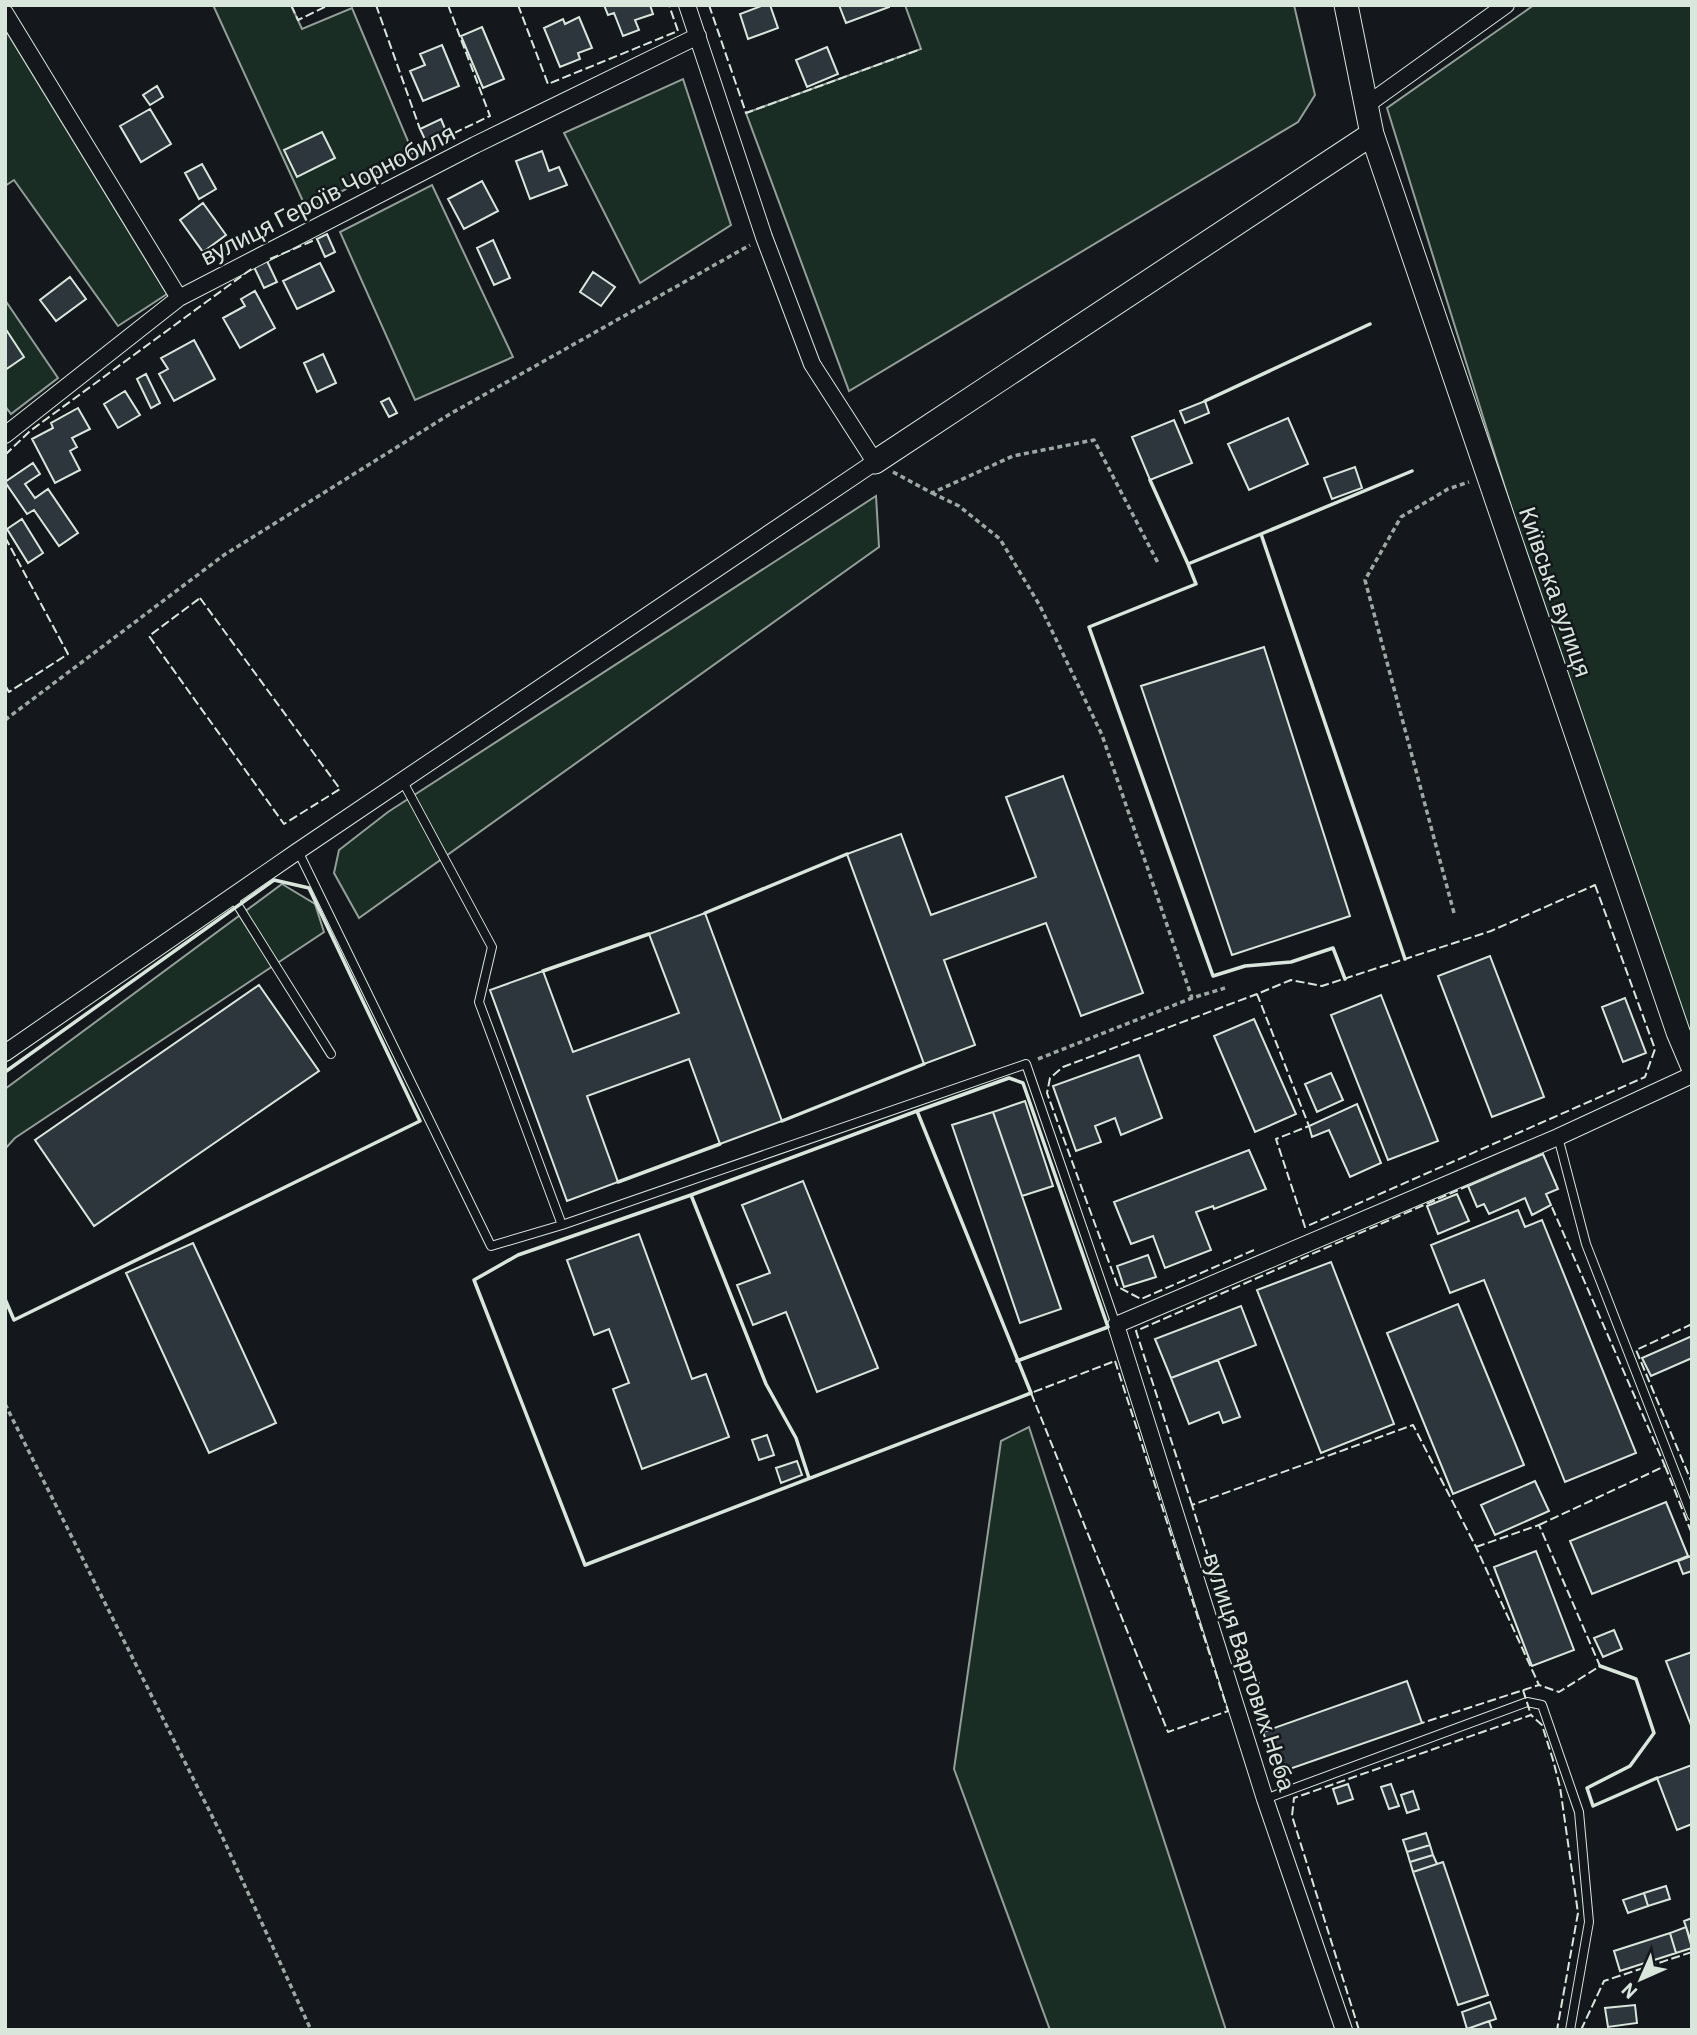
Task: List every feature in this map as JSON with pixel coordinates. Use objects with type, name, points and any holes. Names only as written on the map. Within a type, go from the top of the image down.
[{"type":"street","points":[[687,5],[764,237],[811,364],[875,462]]},
{"type":"street","name":"Київська вулиця","points":[[1346,5],[1372,134],[1678,1032],[1692,1065]]},
{"type":"street","points":[[1366,106],[1506,5]]},
{"type":"street","points":[[5,13],[179,298]]},
{"type":"street","name":"вулиця Героїв Чорнобиля","points":[[5,435],[179,298],[475,145],[698,36]]},
{"type":"street","points":[[5,1053],[298,850],[875,462],[1372,134]]},
{"type":"street","points":[[1115,1325],[1558,1137],[1692,1075]]},
{"type":"street","name":"вулиця Вартових Неба","points":[[1115,1325],[1265,1799],[1344,2030]]},
{"type":"lane","points":[[402,780],[492,947],[479,1002],[562,1225]]},
{"type":"lane","points":[[298,850],[491,1246],[562,1225],[1026,1064],[1115,1325]]},
{"type":"lane","points":[[232,896],[331,1054]]},
{"type":"lane","points":[[1558,1137],[1586,1244],[1692,1516]]},
{"type":"lane","points":[[1265,1799],[1527,1702],[1542,1705],[1579,1812],[1589,1922],[1570,2030]]},
{"type":"path","points":[[5,720],[224,555],[450,414],[764,237]]},
{"type":"path","points":[[932,493],[1013,456],[1094,440],[1158,563]]},
{"type":"path","points":[[875,462],[959,506],[1000,539],[1040,606],[1102,735],[1192,998]]},
{"type":"path","points":[[1454,913],[1365,580],[1401,517],[1448,489],[1487,475]]},
{"type":"path","points":[[1026,1064],[1192,998],[1225,988]]},
{"type":"path","points":[[5,1404],[221,1834],[311,2030]]},
{"type":"green space","points":[[213,5],[291,5],[302,29],[352,8],[413,153],[307,210]]},
{"type":"green space","points":[[905,5],[1294,5],[1315,95],[1298,122],[849,391],[746,113],[921,49]]},
{"type":"green space","points":[[1534,5],[1692,5],[1692,1065],[1665,1002],[1387,108]]},
{"type":"green space","points":[[5,29],[167,294],[118,326],[14,180],[5,186]]},
{"type":"green space","points":[[683,79],[731,225],[640,283],[564,133]]},
{"type":"green space","points":[[432,185],[513,357],[415,400],[340,232]]},
{"type":"green space","points":[[5,300],[58,378],[11,414],[5,406]]},
{"type":"green space","points":[[876,496],[879,547],[359,918],[334,873],[339,850],[388,812]]},
{"type":"green space","points":[[282,884],[315,904],[324,932],[15,1138],[5,1149],[5,1089]]},
{"type":"green space","points":[[1029,1427],[1226,2030],[1050,2030],[954,1769],[1001,1441]]},
{"type":"building","points":[[604,5],[650,5],[653,14],[635,20],[639,30],[623,36],[614,13],[608,15]]},
{"type":"building","points":[[770,5],[778,28],[748,39],[740,14]]},
{"type":"building","points":[[839,5],[889,5],[889,7],[846,23]]},
{"type":"building","points":[[579,17],[592,48],[578,53],[580,59],[560,67],[544,28],[563,19],[565,24]]},
{"type":"building","points":[[482,27],[504,79],[483,88],[461,36]]},
{"type":"building","points":[[442,45],[459,86],[423,101],[410,71],[425,65],[420,54]]},
{"type":"building","points":[[827,47],[838,74],[807,87],[796,60]]},
{"type":"building","points":[[157,86],[163,97],[150,105],[143,95]]},
{"type":"building","points":[[150,109],[171,144],[141,162],[120,126]]},
{"type":"building","points":[[441,119],[448,136],[428,146],[420,129]]},
{"type":"building","points":[[322,132],[335,158],[297,177],[284,150]]},
{"type":"building","points":[[542,151],[549,171],[559,167],[567,185],[530,199],[516,161]]},
{"type":"building","points":[[202,164],[216,189],[199,199],[185,173]]},
{"type":"building","points":[[482,181],[498,211],[464,229],[448,199]]},
{"type":"building","points":[[203,203],[226,235],[203,252],[180,220]]},
{"type":"building","points":[[327,234],[335,252],[325,257],[317,239]]},
{"type":"building","points":[[493,240],[510,278],[494,285],[477,248]]},
{"type":"building","points":[[267,261],[277,282],[264,288],[254,267]]},
{"type":"building","points":[[320,263],[334,291],[297,309],[283,281]]},
{"type":"building","points":[[593,272],[615,287],[601,306],[580,292]]},
{"type":"building","points":[[70,277],[86,299],[56,321],[40,300]]},
{"type":"building","points":[[255,291],[275,328],[240,348],[223,318],[245,306],[241,299]]},
{"type":"building","points":[[5,328],[24,357],[5,370]]},
{"type":"building","points":[[194,340],[215,379],[174,401],[159,374],[168,369],[161,358]]},
{"type":"building","points":[[323,354],[336,383],[317,392],[304,363]]},
{"type":"building","points":[[146,374],[160,403],[151,408],[137,379]]},
{"type":"building","points":[[125,391],[140,415],[118,428],[104,404]]},
{"type":"building","points":[[389,398],[397,413],[389,417],[381,402]]},
{"type":"building","points":[[1205,401],[1209,413],[1185,423],[1180,411]]},
{"type":"building","points":[[78,408],[90,429],[72,438],[77,447],[70,451],[80,470],[55,483],[32,439],[53,428],[51,423]]},
{"type":"building","points":[[1288,418],[1308,464],[1249,490],[1228,444]]},
{"type":"building","points":[[1174,420],[1192,463],[1150,480],[1132,437]]},
{"type":"building","points":[[33,463],[40,474],[25,484],[35,498],[48,489],[78,533],[59,546],[34,510],[27,514],[5,482]]},
{"type":"building","points":[[1355,467],[1362,488],[1332,499],[1324,478]]},
{"type":"building","points":[[22,519],[43,553],[28,563],[7,529]]},
{"type":"building","points":[[1264,647],[1350,916],[1232,955],[1141,686]]},
{"type":"building","points":[[1063,776],[1143,993],[1081,1016],[1046,923],[944,960],[975,1045],[924,1064],[847,854],[901,834],[931,915],[1036,877],[1006,797]]},
{"type":"building","points":[[705,913],[782,1121],[720,1144],[689,1059],[587,1096],[618,1182],[567,1201],[490,990],[543,971],[573,1052],[679,1013],[649,934]]},
{"type":"building","points":[[1490,956],[1544,1097],[1492,1117],[1438,976]]},
{"type":"building","points":[[259,985],[319,1071],[94,1226],[35,1140]]},
{"type":"building","points":[[1381,995],[1438,1141],[1388,1160],[1331,1015]]},
{"type":"building","points":[[1625,998],[1646,1053],[1623,1062],[1602,1007]]},
{"type":"building","points":[[1254,1019],[1296,1114],[1255,1132],[1214,1036]]},
{"type":"building","points":[[1139,1055],[1162,1118],[1121,1135],[1115,1118],[1095,1126],[1101,1142],[1076,1151],[1053,1086]]},
{"type":"building","points":[[1331,1073],[1343,1100],[1317,1112],[1305,1084]]},
{"type":"building","points":[[1025,1101],[1053,1186],[1022,1196],[993,1112]]},
{"type":"building","points":[[1357,1104],[1381,1163],[1350,1177],[1329,1130],[1312,1137],[1309,1126]]},
{"type":"building","points":[[993,1112],[1061,1309],[1020,1323],[952,1125]]},
{"type":"building","points":[[1249,1150],[1266,1189],[1214,1209],[1213,1206],[1196,1212],[1211,1250],[1165,1268],[1153,1236],[1131,1244],[1114,1202]]},
{"type":"building","points":[[1543,1154],[1558,1189],[1546,1194],[1551,1205],[1532,1215],[1525,1198],[1489,1214],[1484,1204],[1477,1207],[1468,1186]]},
{"type":"building","points":[[803,1181],[878,1368],[817,1392],[786,1312],[753,1325],[737,1285],[770,1273],[742,1205]]},
{"type":"building","points":[[1457,1194],[1469,1221],[1438,1234],[1427,1206]]},
{"type":"building","points":[[1518,1210],[1525,1227],[1542,1220],[1636,1453],[1565,1482],[1484,1280],[1450,1293],[1431,1245]]},
{"type":"building","points":[[639,1234],[692,1379],[706,1374],[729,1437],[642,1469],[613,1389],[629,1383],[609,1329],[594,1335],[567,1260]]},
{"type":"building","points":[[193,1243],[276,1423],[209,1453],[126,1273]]},
{"type":"building","points":[[1148,1255],[1156,1277],[1124,1287],[1117,1266]]},
{"type":"building","points":[[1331,1262],[1394,1424],[1321,1453],[1257,1290]]},
{"type":"building","points":[[1458,1304],[1524,1465],[1453,1494],[1387,1333]]},
{"type":"building","points":[[1241,1306],[1256,1345],[1171,1378],[1155,1339]]},
{"type":"building","points":[[1692,1336],[1692,1358],[1651,1376],[1642,1358]]},
{"type":"building","points":[[1218,1360],[1240,1417],[1223,1423],[1219,1412],[1189,1424],[1171,1378]]},
{"type":"building","points":[[767,1435],[774,1455],[759,1460],[752,1440]]},
{"type":"building","points":[[797,1461],[802,1475],[781,1483],[776,1468]]},
{"type":"building","points":[[1535,1481],[1549,1511],[1495,1535],[1481,1505]]},
{"type":"building","points":[[1666,1502],[1688,1556],[1592,1594],[1570,1541]]},
{"type":"building","points":[[1536,1551],[1574,1650],[1532,1666],[1494,1567]]},
{"type":"building","points":[[1691,1556],[1692,1571],[1683,1574],[1678,1561]]},
{"type":"building","points":[[1614,1630],[1622,1649],[1603,1657],[1594,1638]]},
{"type":"building","points":[[1692,1652],[1692,1728],[1666,1661]]},
{"type":"building","points":[[1407,1681],[1422,1723],[1278,1773],[1263,1732]]},
{"type":"building","points":[[1692,1765],[1692,1824],[1677,1830],[1657,1778]]},
{"type":"building","points":[[1348,1784],[1353,1799],[1338,1804],[1333,1789]]},
{"type":"building","points":[[1391,1784],[1399,1806],[1389,1809],[1381,1787]]},
{"type":"building","points":[[1413,1791],[1419,1809],[1407,1813],[1401,1795]]},
{"type":"building","points":[[1426,1833],[1430,1845],[1407,1852],[1403,1840]]},
{"type":"building","points":[[1430,1845],[1433,1855],[1410,1862],[1407,1852]]},
{"type":"building","points":[[1433,1855],[1437,1864],[1413,1872],[1410,1862]]},
{"type":"building","points":[[1443,1862],[1488,1995],[1458,2005],[1413,1872]]},
{"type":"building","points":[[1666,1886],[1670,1899],[1648,1906],[1644,1893]]},
{"type":"building","points":[[1644,1893],[1648,1906],[1628,1913],[1623,1900]]},
{"type":"building","points":[[1692,1918],[1692,1944],[1684,1921]]},
{"type":"building","points":[[1686,1927],[1692,1948],[1676,1953],[1670,1933]]},
{"type":"building","points":[[1670,1933],[1676,1953],[1620,1971],[1614,1951]]},
{"type":"building","points":[[1490,2002],[1496,2019],[1467,2029],[1462,2012]]},
{"type":"building","points":[[1635,2005],[1637,2023],[1608,2027],[1605,2008]]},
{"type":"building","points":[[1489,2021],[1492,2030],[1467,2030],[1467,2029]]},
{"type":"fence","points":[[291,5],[298,20],[329,5]]},
{"type":"fence","points":[[376,5],[420,129]]},
{"type":"fence","points":[[448,5],[490,116],[448,136]]},
{"type":"fence","points":[[518,5],[548,84],[678,31],[669,5]]},
{"type":"fence","points":[[709,5],[746,113],[921,49]]},
{"type":"fence","points":[[270,259],[317,239]]},
{"type":"fence","points":[[5,455],[30,431],[254,267]]},
{"type":"fence","points":[[5,537],[68,654],[9,692],[5,685]]},
{"type":"fence","points":[[200,598],[340,789],[284,824],[149,636],[200,598]]},
{"type":"fence","points":[[1595,885],[1655,1049],[1645,1077],[1305,1227],[1276,1139],[1309,1126],[1257,994],[1291,980],[1322,986],[1491,931],[1595,885]]},
{"type":"fence","points":[[1254,1250],[1141,1299],[1118,1287],[1047,1093],[1050,1078],[1063,1067],[1257,994]]},
{"type":"fence","points":[[1192,1505],[1136,1331],[1472,1184]]},
{"type":"fence","points":[[1539,1525],[1665,1466],[1551,1205]]},
{"type":"fence","points":[[1692,1324],[1636,1350],[1692,1483]]},
{"type":"fence","points":[[1115,1361],[1228,1711],[1168,1732],[1031,1393],[1115,1361]]},
{"type":"fence","points":[[1263,1732],[1255,1703],[1260,1686],[1252,1666],[1238,1652],[1192,1505],[1413,1425],[1476,1547],[1539,1685],[1422,1723]]},
{"type":"fence","points":[[1665,1466],[1692,1534]]},
{"type":"fence","points":[[1476,1547],[1539,1525],[1600,1666],[1559,1692],[1539,1685]]},
{"type":"fence","points":[[1523,1690],[1531,1715]]},
{"type":"fence","points":[[1359,2030],[1292,1816],[1294,1798],[1531,1715],[1542,1725],[1560,1787],[1578,1913],[1557,2030]]},
{"type":"fence","points":[[1581,2030],[1604,1981],[1692,1952]]},
{"type":"wall","points":[[1205,401],[1370,324]]},
{"type":"wall","points":[[1261,534],[1412,471]]},
{"type":"wall","points":[[1150,480],[1188,564]]},
{"type":"wall","points":[[1345,979],[1333,948],[1291,962],[1245,966],[1213,976],[1089,627],[1196,584],[1188,564],[1261,534],[1405,959]]},
{"type":"wall","points":[[705,913],[847,854]]},
{"type":"wall","points":[[5,1072],[274,880],[309,888],[420,1121],[14,1320],[5,1299]]},
{"type":"wall","points":[[543,971],[649,934]]},
{"type":"wall","points":[[782,1121],[924,1064]]},
{"type":"wall","points":[[917,1111],[1009,1078],[1023,1083],[1108,1327],[1017,1361]]},
{"type":"wall","points":[[691,1195],[917,1111],[1031,1393],[585,1565],[474,1280],[518,1255],[691,1195],[766,1384],[796,1438],[809,1478]]},
{"type":"wall","points":[[618,1182],[720,1144]]},
{"type":"wall","points":[[1600,1666],[1636,1679],[1654,1733],[1630,1766],[1587,1788],[1593,1806],[1657,1778]]}]
